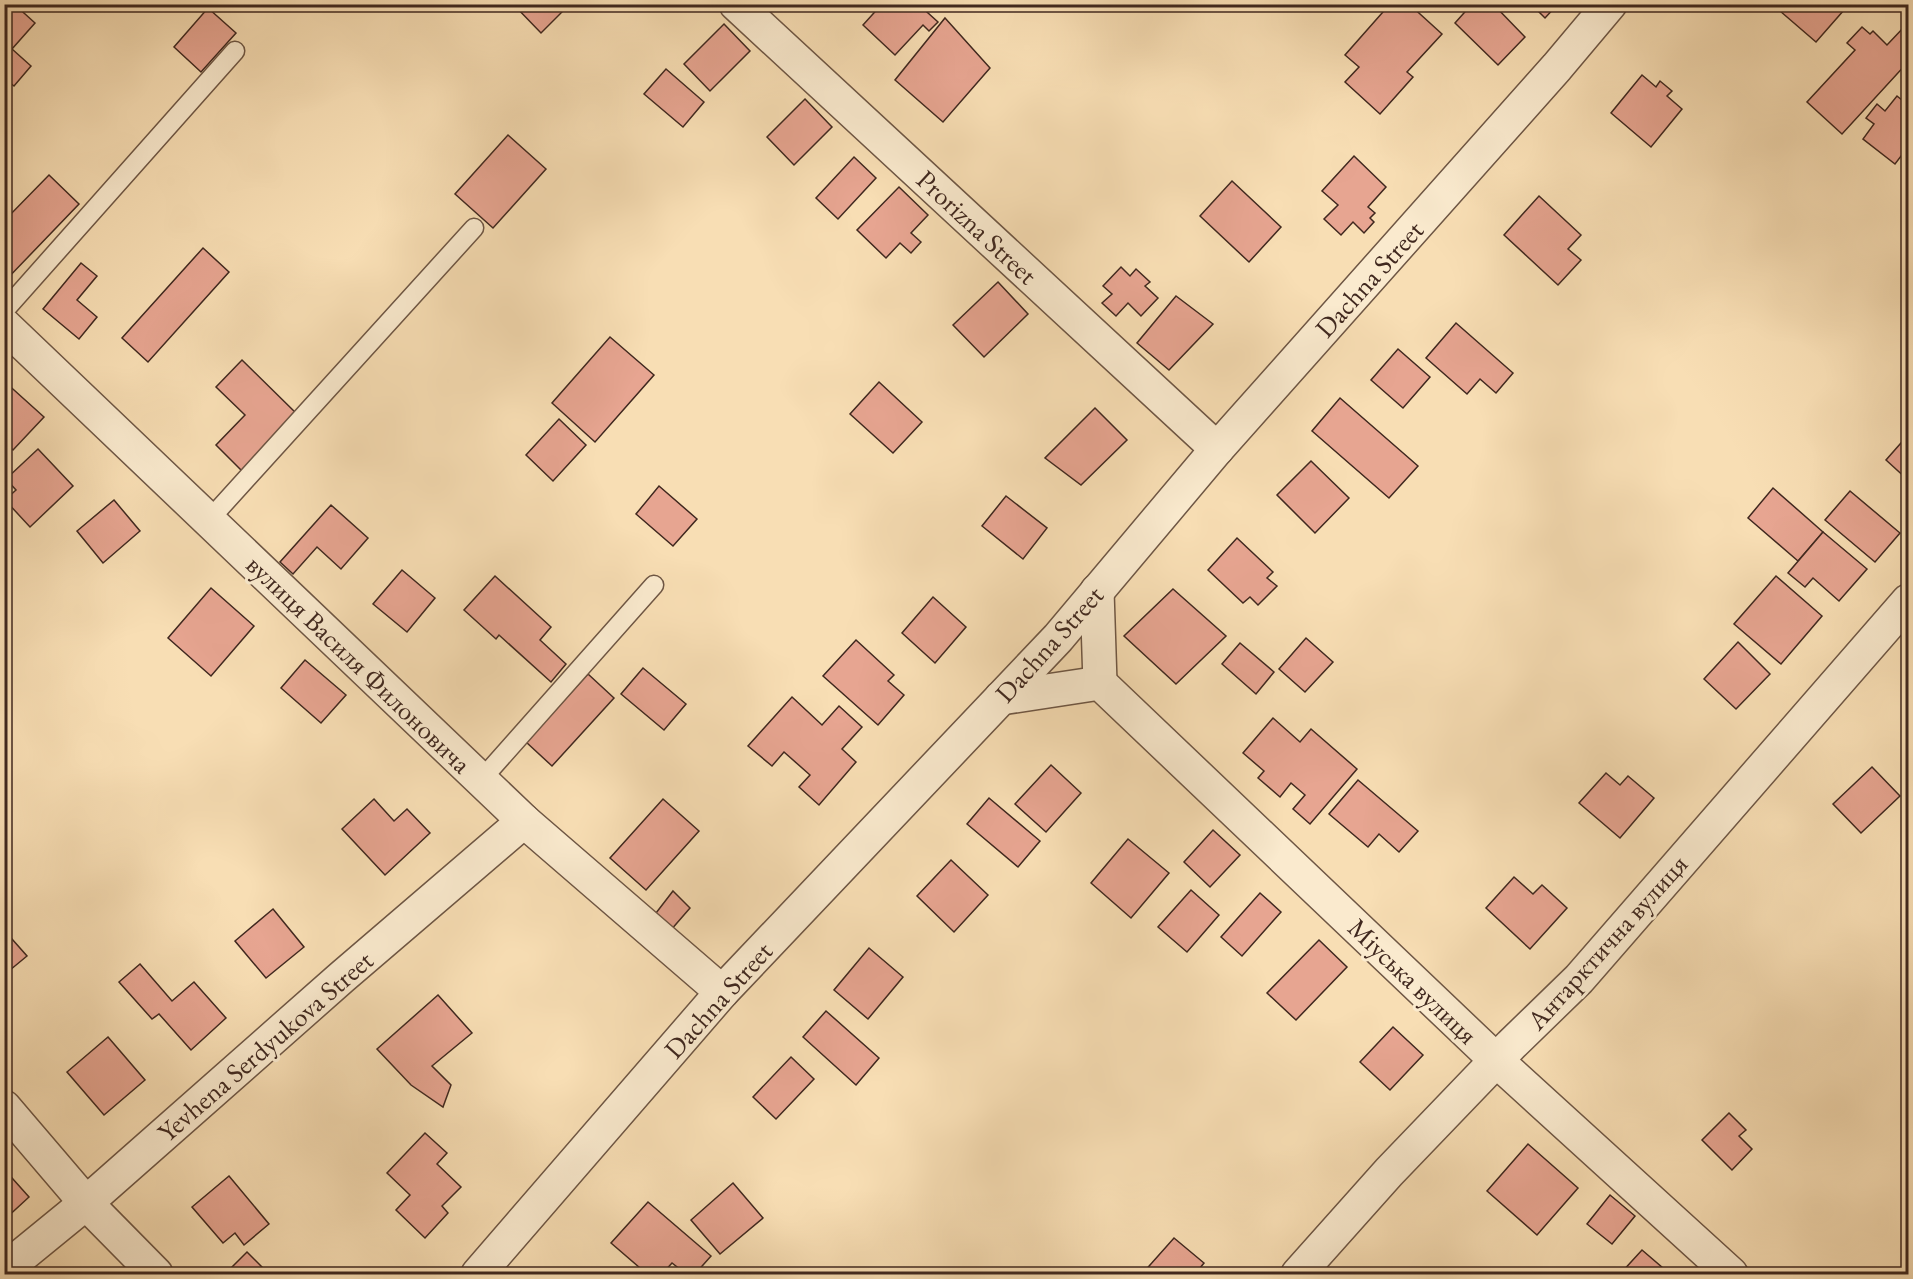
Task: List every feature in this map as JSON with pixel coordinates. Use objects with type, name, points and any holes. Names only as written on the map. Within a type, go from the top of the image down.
[{"type":"street","name":"Prorizna Street","points":[[736,4],[1217,449]]},
{"type":"street","name":"Dachna Street","points":[[478,1275],[722,992],[1058,638],[1217,449],[1557,67],[1610,4]]},
{"type":"street","name":"вулиця Василя Филоновича","points":[[4,325],[524,821],[722,992]]},
{"type":"street","points":[[1001,698],[1100,683],[1097,591]]},
{"type":"street","name":"Антарктична вулиця","points":[[1298,1275],[1389,1172],[1579,979],[1908,602]]},
{"type":"street","name":"Міуська вулиця","points":[[1100,683],[1497,1061],[1731,1275]]},
{"type":"street","name":"Yevhena Serdyukova Street","points":[[4,1270],[86,1203],[342,977],[524,821]]},
{"type":"street","points":[[4,1107],[86,1203],[156,1275]]},
{"type":"lane","points":[[4,311],[235,51]]},
{"type":"lane","points":[[209,520],[474,228]]},
{"type":"lane","points":[[481,780],[654,585]]},
{"type":"building","points":[[4,4],[14,4],[35,23],[12,49],[31,66],[14,86],[4,78]]},
{"type":"building","points":[[513,4],[565,4],[567,7],[541,33]]},
{"type":"building","points":[[882,4],[901,4],[906,9],[910,4],[918,4],[938,22],[929,31],[923,25],[895,55],[863,25]]},
{"type":"building","points":[[1390,4],[1409,4],[1442,34],[1407,72],[1413,77],[1380,114],[1345,82],[1359,67],[1345,55]]},
{"type":"building","points":[[1472,4],[1493,4],[1525,37],[1498,65],[1455,23]]},
{"type":"building","points":[[1531,4],[1558,4],[1545,18]]},
{"type":"building","points":[[1786,4],[1838,4],[1844,10],[1816,42],[1780,11]]},
{"type":"building","points":[[208,8],[236,33],[201,72],[174,47]]},
{"type":"building","points":[[945,18],[990,68],[943,122],[895,80]]},
{"type":"building","points":[[724,24],[750,51],[710,91],[684,64]]},
{"type":"building","points":[[1906,25],[1908,28],[1908,62],[1842,134],[1807,102],[1855,50],[1847,43],[1862,27],[1870,34],[1873,31],[1887,45]]},
{"type":"building","points":[[666,69],[704,102],[683,127],[644,94]]},
{"type":"building","points":[[1642,75],[1656,87],[1660,81],[1672,91],[1667,96],[1682,109],[1651,147],[1611,113]]},
{"type":"building","points":[[1897,96],[1908,105],[1908,147],[1895,164],[1863,139],[1874,124],[1866,118],[1877,104],[1885,111]]},
{"type":"building","points":[[805,99],[832,127],[794,165],[767,137]]},
{"type":"building","points":[[508,135],[546,169],[493,228],[455,194]]},
{"type":"building","points":[[1354,156],[1386,187],[1368,207],[1375,213],[1370,218],[1374,222],[1364,233],[1353,222],[1341,235],[1324,219],[1338,205],[1322,191]]},
{"type":"building","points":[[854,157],[876,178],[838,219],[816,198]]},
{"type":"building","points":[[49,175],[79,204],[5,281],[4,221]]},
{"type":"building","points":[[1232,181],[1281,227],[1249,262],[1200,216]]},
{"type":"building","points":[[899,187],[928,215],[911,233],[921,242],[911,253],[900,243],[886,258],[857,230]]},
{"type":"building","points":[[1539,196],[1581,235],[1568,249],[1581,260],[1558,285],[1504,235]]},
{"type":"building","points":[[203,248],[229,272],[148,362],[122,338]]},
{"type":"building","points":[[81,263],[97,276],[77,300],[97,317],[79,339],[43,309]]},
{"type":"building","points":[[1121,267],[1130,276],[1136,269],[1150,282],[1145,286],[1158,298],[1141,316],[1128,303],[1116,316],[1102,303],[1112,294],[1103,286]]},
{"type":"building","points":[[998,282],[1028,314],[984,357],[953,325]]},
{"type":"building","points":[[1176,296],[1213,324],[1169,370],[1137,343]]},
{"type":"building","points":[[1456,323],[1513,373],[1496,393],[1480,379],[1467,394],[1426,358]]},
{"type":"building","points":[[610,337],[654,375],[595,442],[552,403]]},
{"type":"building","points":[[1398,349],[1430,377],[1403,408],[1371,380]]},
{"type":"building","points":[[242,360],[301,418],[245,474],[216,445],[245,415],[216,387]]},
{"type":"building","points":[[4,381],[44,417],[13,450],[4,442]]},
{"type":"building","points":[[879,382],[922,422],[893,453],[850,414]]},
{"type":"building","points":[[1340,398],[1418,466],[1389,498],[1312,431]]},
{"type":"building","points":[[1095,408],[1127,440],[1081,485],[1045,458]]},
{"type":"building","points":[[559,419],[586,445],[553,481],[526,455]]},
{"type":"building","points":[[1908,435],[1908,480],[1886,460]]},
{"type":"building","points":[[38,449],[73,486],[30,527],[5,500],[16,490],[6,479]]},
{"type":"building","points":[[1311,461],[1349,498],[1315,533],[1277,495]]},
{"type":"building","points":[[659,486],[697,519],[673,546],[636,514]]},
{"type":"building","points":[[1773,488],[1823,532],[1798,561],[1748,518]]},
{"type":"building","points":[[1850,491],[1900,533],[1875,562],[1825,520]]},
{"type":"building","points":[[1006,496],[1047,528],[1023,559],[982,526]]},
{"type":"building","points":[[114,500],[140,531],[103,563],[77,531]]},
{"type":"building","points":[[331,505],[368,538],[341,569],[317,547],[293,574],[280,562]]},
{"type":"building","points":[[1823,532],[1867,569],[1839,601],[1813,578],[1805,587],[1788,573]]},
{"type":"building","points":[[1237,538],[1273,572],[1267,578],[1277,586],[1258,605],[1250,597],[1243,603],[1208,570]]},
{"type":"building","points":[[402,570],[435,598],[407,632],[373,604]]},
{"type":"building","points":[[495,576],[551,627],[540,640],[566,664],[551,682],[499,635],[496,639],[464,610]]},
{"type":"building","points":[[1776,576],[1822,616],[1781,664],[1734,624]]},
{"type":"building","points":[[211,588],[254,626],[211,676],[168,638]]},
{"type":"building","points":[[1173,589],[1226,636],[1176,684],[1124,636]]},
{"type":"building","points":[[933,597],[966,627],[935,663],[902,633]]},
{"type":"building","points":[[1306,638],[1333,662],[1305,692],[1279,669]]},
{"type":"building","points":[[856,640],[894,675],[888,681],[904,695],[878,725],[823,676]]},
{"type":"building","points":[[1738,642],[1770,674],[1736,709],[1704,679]]},
{"type":"building","points":[[1240,643],[1274,672],[1256,694],[1222,664]]},
{"type":"building","points":[[305,660],[346,695],[321,723],[281,688]]},
{"type":"building","points":[[643,668],[686,704],[664,730],[621,694]]},
{"type":"building","points":[[588,674],[614,698],[552,766],[526,742]]},
{"type":"building","points":[[792,697],[822,725],[839,706],[862,727],[842,749],[856,762],[819,805],[799,787],[810,775],[784,752],[772,766],[748,746]]},
{"type":"building","points":[[1273,718],[1300,742],[1311,729],[1357,769],[1310,824],[1293,809],[1305,795],[1291,783],[1280,797],[1258,778],[1264,771],[1243,753]]},
{"type":"building","points":[[1051,765],[1081,793],[1046,832],[1015,804]]},
{"type":"building","points":[[1872,767],[1900,796],[1861,833],[1833,804]]},
{"type":"building","points":[[1606,773],[1620,785],[1628,776],[1654,798],[1620,838],[1579,803]]},
{"type":"building","points":[[1358,780],[1418,831],[1399,852],[1379,834],[1368,847],[1329,814]]},
{"type":"building","points":[[989,798],[1040,841],[1018,867],[967,824]]},
{"type":"building","points":[[374,799],[394,821],[407,809],[430,833],[385,875],[342,829]]},
{"type":"building","points":[[663,799],[699,831],[646,890],[610,858]]},
{"type":"building","points":[[1213,830],[1240,855],[1210,887],[1184,862]]},
{"type":"building","points":[[1128,839],[1169,873],[1131,918],[1091,883]]},
{"type":"building","points":[[951,860],[988,895],[954,932],[917,896]]},
{"type":"building","points":[[1514,877],[1533,894],[1542,885],[1567,908],[1530,949],[1486,908]]},
{"type":"building","points":[[1191,890],[1219,915],[1187,952],[1158,927]]},
{"type":"building","points":[[673,891],[690,908],[670,931],[656,913]]},
{"type":"building","points":[[1260,893],[1281,912],[1242,956],[1221,937]]},
{"type":"building","points":[[273,909],[304,947],[266,978],[235,941]]},
{"type":"building","points":[[4,930],[27,956],[4,975]]},
{"type":"building","points":[[1319,940],[1347,967],[1296,1020],[1267,993]]},
{"type":"building","points":[[869,948],[903,977],[868,1019],[834,990]]},
{"type":"building","points":[[140,964],[172,1001],[194,982],[226,1018],[191,1050],[159,1014],[152,1019],[119,982]]},
{"type":"building","points":[[438,995],[472,1033],[432,1066],[451,1085],[443,1107],[411,1085],[377,1049]]},
{"type":"building","points":[[826,1011],[879,1058],[856,1085],[803,1037]]},
{"type":"building","points":[[1393,1027],[1423,1055],[1390,1090],[1360,1062]]},
{"type":"building","points":[[108,1037],[145,1080],[104,1115],[67,1072]]},
{"type":"building","points":[[791,1057],[814,1079],[776,1119],[753,1097]]},
{"type":"building","points":[[1729,1113],[1746,1130],[1739,1136],[1752,1149],[1732,1170],[1702,1140]]},
{"type":"building","points":[[425,1133],[447,1153],[437,1164],[461,1187],[442,1206],[448,1213],[425,1238],[396,1210],[410,1195],[387,1173]]},
{"type":"building","points":[[1528,1144],[1578,1188],[1537,1235],[1487,1191]]},
{"type":"building","points":[[4,1169],[29,1197],[4,1220]]},
{"type":"building","points":[[229,1176],[269,1224],[244,1245],[235,1233],[223,1243],[192,1207]]},
{"type":"building","points":[[733,1183],[763,1218],[720,1254],[691,1220]]},
{"type":"building","points":[[1610,1195],[1635,1216],[1612,1244],[1587,1224]]},
{"type":"building","points":[[648,1202],[711,1256],[695,1274],[686,1274],[672,1263],[662,1274],[647,1274],[611,1243]]},
{"type":"building","points":[[1174,1238],[1204,1263],[1195,1274],[1142,1274]]},
{"type":"building","points":[[1642,1250],[1670,1274],[1620,1274]]},
{"type":"building","points":[[247,1252],[269,1274],[235,1274],[230,1269]]}]
